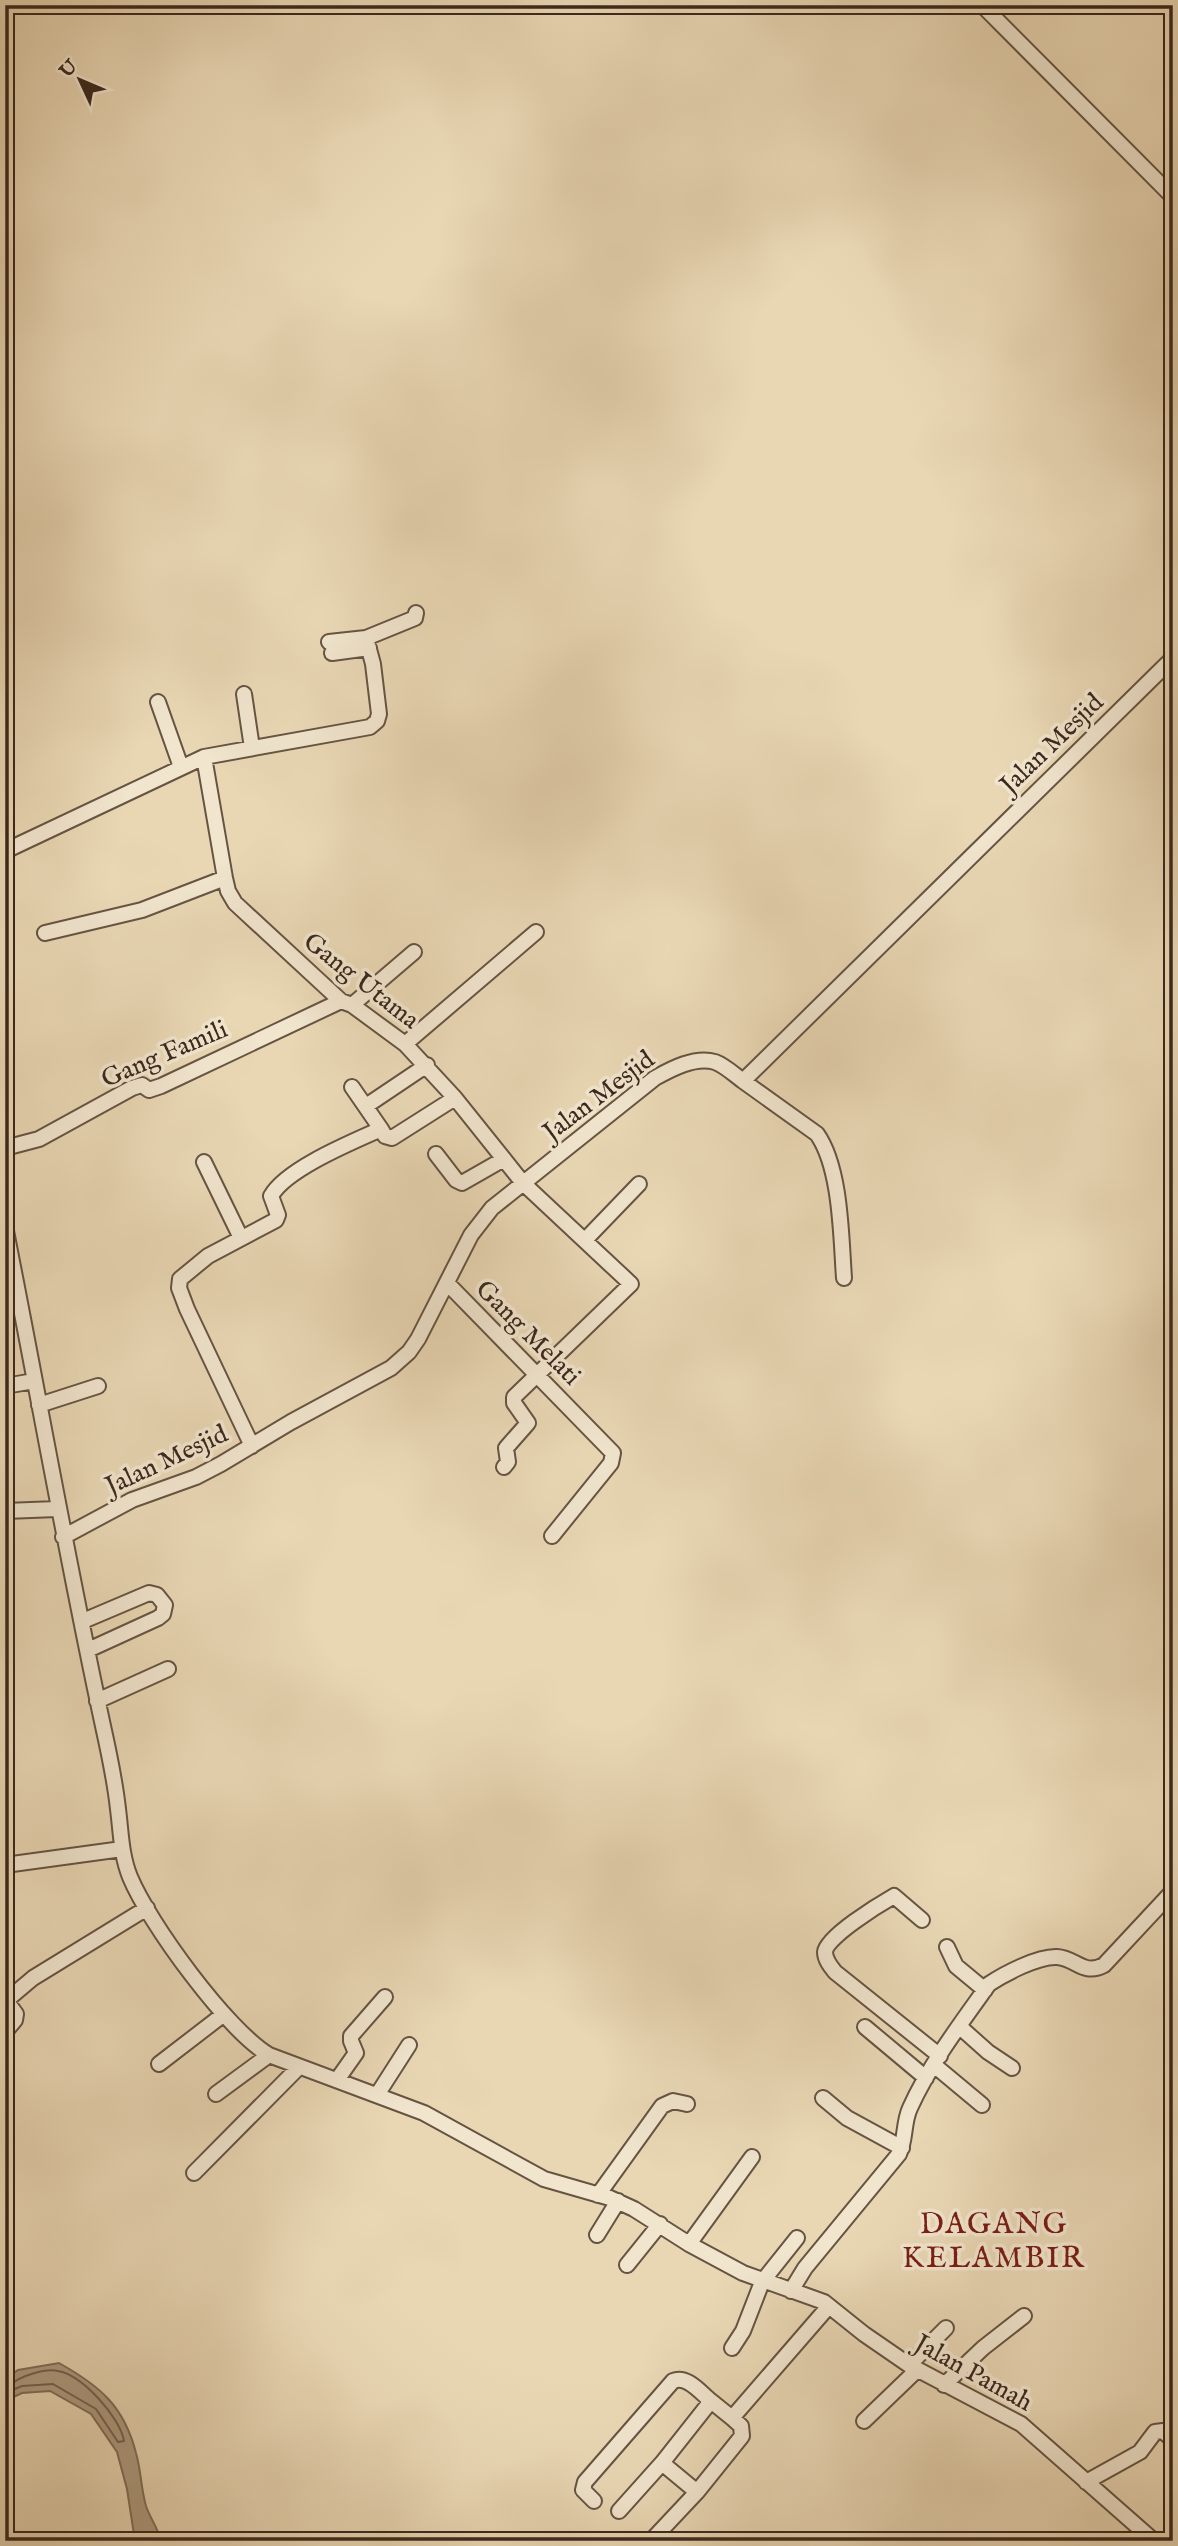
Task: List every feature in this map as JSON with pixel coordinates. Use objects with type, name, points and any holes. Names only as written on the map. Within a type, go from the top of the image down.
[{"type":"street","points":[[982,5],[1173,197]]},
{"type":"street","points":[[331,647],[367,643],[415,618],[416,612]]},
{"type":"street","points":[[5,851],[204,757],[366,729],[374,724],[379,714],[367,643]]},
{"type":"street","name":"Jalan Mesjid","points":[[63,1537],[132,1500],[197,1477],[300,1416],[379,1376],[400,1361],[418,1339],[478,1224],[492,1208],[655,1078],[669,1070],[694,1062],[715,1062],[743,1081],[1173,658]]},
{"type":"street","points":[[244,694],[252,748]]},
{"type":"street","points":[[158,702],[181,767]]},
{"type":"street","name":"Gang Utama","points":[[204,757],[225,878],[235,903],[346,1003],[405,1044],[427,1065],[523,1182],[631,1283],[537,1374]]},
{"type":"street","points":[[45,933],[142,910],[225,878]]},
{"type":"street","points":[[405,1044],[536,932]]},
{"type":"street","name":"Gang Famili","points":[[5,1148],[38,1139],[132,1088],[142,1085],[149,1090],[161,1086],[346,1003],[414,952]]},
{"type":"street","points":[[366,1107],[427,1065]]},
{"type":"street","points":[[743,1081],[817,1134],[825,1145],[830,1156],[840,1217],[844,1278]]},
{"type":"street","points":[[352,1087],[380,1129],[392,1138],[455,1098]]},
{"type":"street","points":[[252,1446],[187,1309],[179,1284],[180,1279],[195,1265],[278,1218],[271,1196],[280,1185],[322,1157],[380,1129]]},
{"type":"street","points":[[436,1154],[459,1182],[466,1181],[505,1159]]},
{"type":"street","points":[[204,1162],[241,1238]]},
{"type":"street","points":[[586,1239],[639,1184]]},
{"type":"street","name":"Jalan Pamah","points":[[5,1226],[57,1509],[83,1620],[118,1808],[122,1849],[130,1877],[147,1908],[224,2014],[248,2040],[269,2055],[439,2120],[544,2179],[618,2201],[689,2244],[762,2282],[816,2298],[913,2367],[1021,2424],[1154,2541]]},
{"type":"street","name":"Gang Melati","points":[[448,1284],[610,1448],[614,1458],[552,1536]]},
{"type":"street","points":[[504,1467],[508,1462],[506,1448],[528,1423],[513,1399],[537,1374]]},
{"type":"street","points":[[5,1387],[34,1381]]},
{"type":"street","points":[[38,1405],[98,1387]]},
{"type":"street","points":[[5,1511],[57,1509]]},
{"type":"street","points":[[83,1620],[149,1593],[157,1595],[165,1605],[163,1614],[158,1618],[88,1650]]},
{"type":"street","points":[[97,1702],[168,1669]]},
{"type":"street","points":[[5,1865],[122,1849]]},
{"type":"street","points":[[791,2291],[801,2273],[842,2226],[902,2148],[909,2110],[937,2060],[985,1990],[999,1977],[1045,1958],[1059,1957],[1088,1969],[1097,1969],[1104,1965],[1173,1891]]},
{"type":"street","points":[[922,1920],[894,1896],[831,1940],[825,1952],[827,1959],[835,1972],[937,2060],[982,2105]]},
{"type":"street","points":[[5,2032],[16,2014],[6,1999],[33,1978],[147,1908]]},
{"type":"street","points":[[947,1947],[957,1966],[985,1990]]},
{"type":"street","points":[[337,2080],[356,2053],[351,2036],[385,1997]]},
{"type":"street","points":[[159,2064],[224,2014]]},
{"type":"street","points":[[865,2027],[926,2078]]},
{"type":"street","points":[[960,2027],[988,2052],[1012,2068]]},
{"type":"street","points":[[377,2095],[409,2045]]},
{"type":"street","points":[[216,2094],[269,2055]]},
{"type":"street","points":[[194,2173],[299,2067]]},
{"type":"street","points":[[823,2098],[847,2118],[902,2148]]},
{"type":"street","points":[[598,2195],[662,2106],[673,2101],[687,2104]]},
{"type":"street","points":[[689,2244],[752,2157]]},
{"type":"street","points":[[597,2235],[618,2201]]},
{"type":"street","points":[[627,2265],[660,2224]]},
{"type":"street","points":[[732,2348],[743,2331],[762,2282],[797,2238]]},
{"type":"street","points":[[732,2418],[829,2306]]},
{"type":"street","points":[[941,2384],[1024,2316]]},
{"type":"street","points":[[864,2421],[946,2328]]},
{"type":"street","points":[[594,2501],[583,2490],[585,2482],[673,2381],[684,2379],[741,2426],[742,2436],[697,2492],[651,2541]]},
{"type":"street","points":[[619,2511],[662,2463],[711,2401]]},
{"type":"street","points":[[1086,2482],[1140,2452],[1155,2432],[1163,2431],[1173,2440]]},
{"type":"street","points":[[662,2463],[697,2492]]},
{"type":"water","points":[[59,2363],[98,2389],[125,2422],[138,2459],[146,2506],[161,2541],[135,2541],[127,2489],[117,2452],[91,2414],[50,2391],[22,2393],[5,2401],[5,2379],[18,2370]]},
{"type":"district","name":"DAGANG KELAMBIR","points":[[994,2240]]}]
